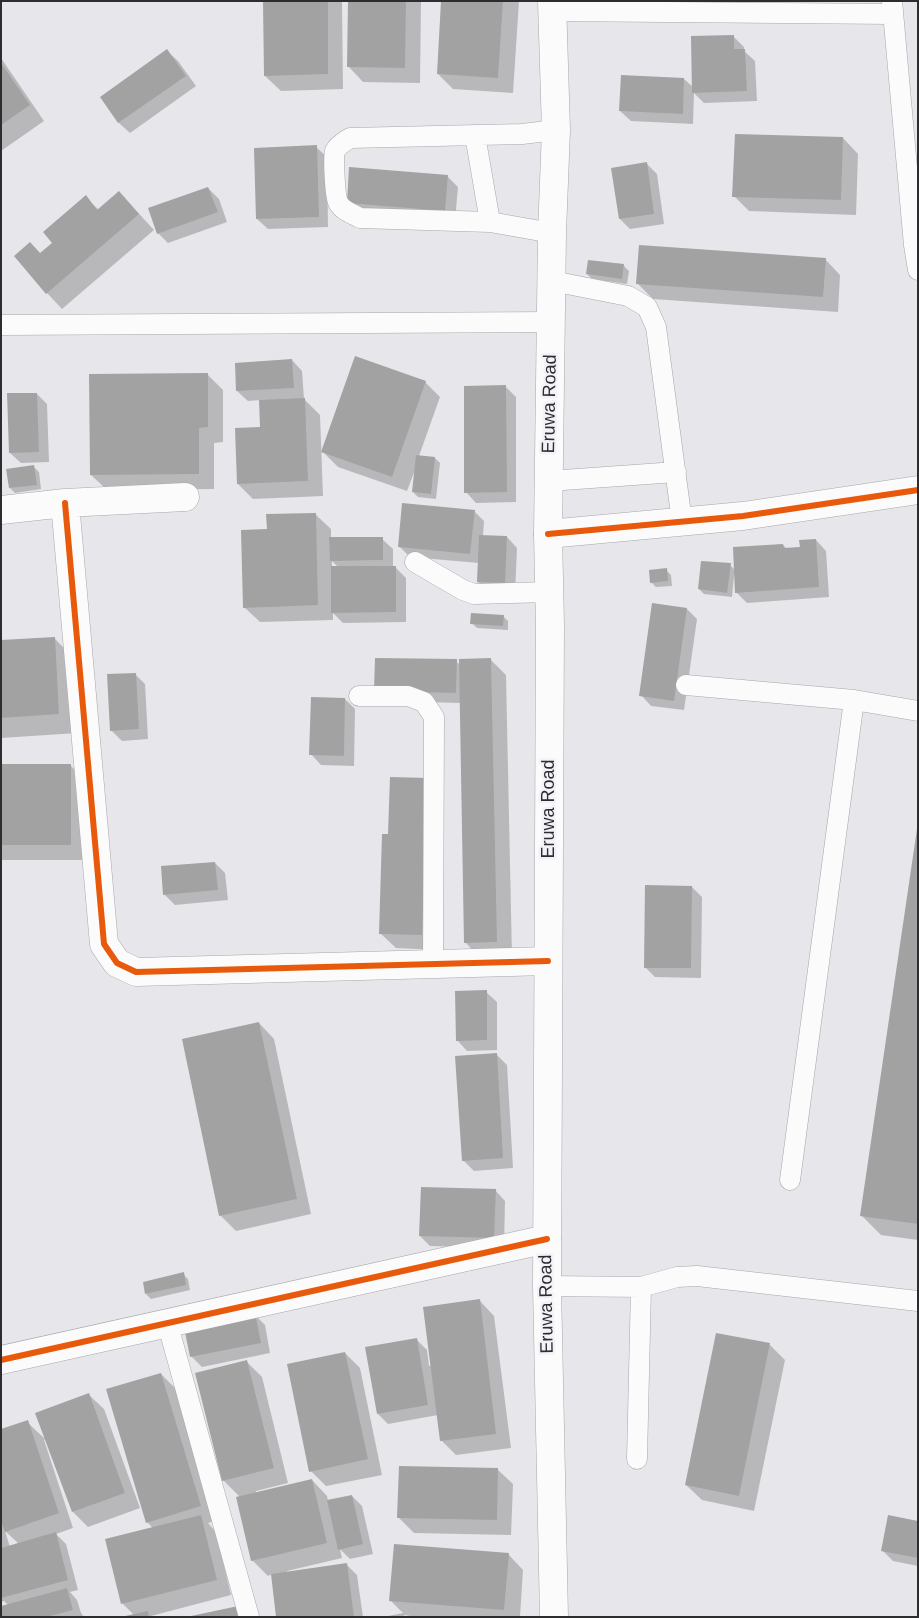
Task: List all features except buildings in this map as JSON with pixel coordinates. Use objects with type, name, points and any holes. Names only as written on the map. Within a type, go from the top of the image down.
[{"type":"street","name":"Eruwa Road","points":[[552,6],[556,130],[552,233],[548,534],[547,1286],[554,1617]]},
{"type":"street","points":[[548,534],[743,516],[918,490]]},
{"type":"street","points":[[1,510],[65,503],[185,497]]},
{"type":"street","points":[[65,503],[104,944],[116,963],[136,972],[548,961]]},
{"type":"street","points":[[1,1360],[547,1238]]},
{"type":"lane","points":[[552,6],[892,8],[914,245],[918,270]]},
{"type":"lane","points":[[552,233],[490,222],[360,218],[338,204],[335,192],[334,152],[340,144],[350,138],[522,134],[556,130]]},
{"type":"lane","points":[[476,135],[490,222]]},
{"type":"lane","points":[[552,281],[628,296],[647,307],[656,327],[682,522]]},
{"type":"lane","points":[[1,325],[552,322]]},
{"type":"lane","points":[[549,481],[676,472]]},
{"type":"lane","points":[[416,562],[463,590],[474,594],[549,592]]},
{"type":"lane","points":[[686,685],[854,700],[918,711]]},
{"type":"lane","points":[[359,696],[408,696],[424,702],[434,717],[433,965]]},
{"type":"lane","points":[[790,1180],[854,700]]},
{"type":"lane","points":[[547,1286],[641,1287],[677,1277],[697,1276],[918,1301]]},
{"type":"lane","points":[[637,1459],[641,1287]]},
{"type":"lane","points":[[167,1322],[249,1617]]},
{"type":"cycle path","points":[[548,534],[743,516],[918,490]]},
{"type":"cycle path","points":[[65,503],[104,944],[117,963],[136,972],[548,961]]},
{"type":"cycle path","points":[[1,1360],[547,1239]]}]
